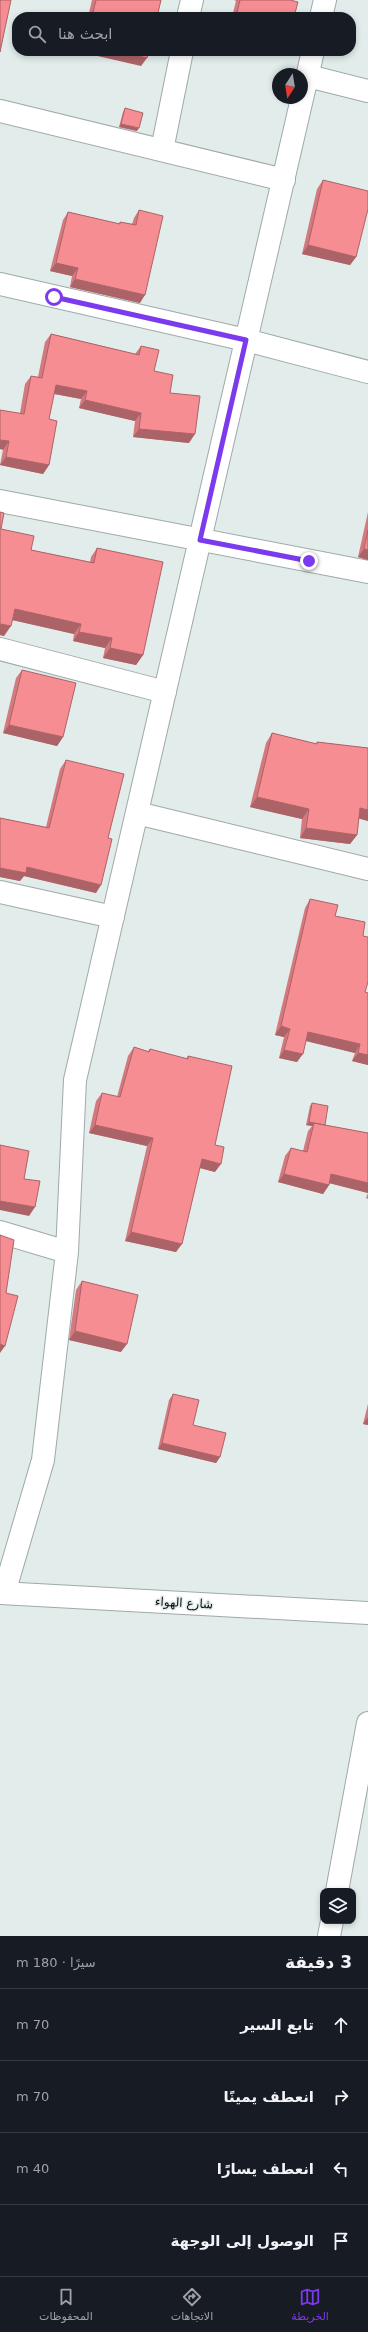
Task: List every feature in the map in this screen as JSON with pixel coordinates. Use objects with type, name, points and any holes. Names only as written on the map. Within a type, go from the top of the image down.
[{"type":"street","points":[[189,12],[192,0]]},
{"type":"street","points":[[322,12],[325,0]]},
{"type":"street","points":[[162,150],[181,56]]},
{"type":"street","points":[[312,56],[308,76],[368,91]]},
{"type":"street","points":[[2,1593],[43,1460],[67,1252],[75,1080],[302,104]]},
{"type":"street","points":[[0,111],[284,180]]},
{"type":"street","points":[[0,284],[246,340],[368,372]]},
{"type":"street","points":[[0,501],[368,572]]},
{"type":"street","points":[[0,650],[165,692]]},
{"type":"street","points":[[137,813],[368,869]]},
{"type":"street","points":[[0,892],[113,917]]},
{"type":"street","points":[[0,1232],[67,1252]]},
{"type":"street","name":"شارع الهواء","points":[[2,1593],[368,1613]]},
{"type":"street","points":[[338,1888],[368,1722]]},
{"type":"street","points":[[329,1936],[331,1924]]},
{"type":"building","points":[[0,0],[11,0],[0,52]]},
{"type":"building","points":[[96,0],[161,0],[158,12],[93,12]]},
{"type":"building","points":[[240,0],[290,0],[298,2],[295,12],[237,12]]},
{"type":"building","points":[[125,108],[143,113],[139,128],[121,124]]},
{"type":"building","points":[[323,180],[368,191],[368,209],[356,257],[308,245]]},
{"type":"building","points":[[139,210],[163,216],[145,295],[75,279],[78,268],[56,263],[68,212],[120,224],[120,222],[136,225]]},
{"type":"building","points":[[51,334],[139,355],[141,346],[159,350],[154,371],[173,375],[170,393],[200,396],[195,434],[139,429],[141,413],[85,400],[87,391],[56,385],[49,419],[57,421],[49,465],[6,457],[9,441],[0,440],[0,410],[24,414],[31,376],[42,378]]},
{"type":"building","points":[[0,512],[4,513],[1,529],[34,536],[31,550],[94,563],[97,548],[163,562],[143,655],[110,648],[112,638],[79,632],[81,624],[15,609],[11,626],[0,624]]},
{"type":"building","points":[[368,530],[368,550],[364,549]]},
{"type":"building","points":[[22,670],[76,683],[63,737],[9,725]]},
{"type":"building","points":[[272,733],[317,744],[317,742],[368,748],[368,810],[360,808],[357,835],[306,828],[309,809],[257,797]]},
{"type":"building","points":[[66,760],[124,774],[108,838],[112,839],[101,885],[27,867],[26,873],[0,868],[0,818],[49,828]]},
{"type":"building","points":[[310,899],[338,905],[335,916],[365,922],[363,936],[368,937],[368,982],[365,992],[368,993],[368,1055],[358,1053],[360,1044],[308,1032],[303,1054],[284,1050],[290,1029],[281,1026]]},
{"type":"building","points":[[134,1047],[149,1052],[150,1049],[188,1059],[188,1056],[232,1066],[215,1145],[224,1147],[221,1164],[202,1159],[182,1244],[131,1232],[153,1138],[95,1125],[102,1093],[120,1097]]},
{"type":"building","points":[[312,1103],[328,1106],[325,1125],[309,1122]]},
{"type":"building","points":[[314,1123],[368,1133],[368,1183],[331,1174],[329,1185],[284,1174],[291,1148],[307,1152]]},
{"type":"building","points":[[0,1145],[29,1151],[24,1179],[40,1181],[35,1207],[0,1201]]},
{"type":"building","points":[[0,1235],[14,1240],[6,1293],[18,1296],[5,1346],[0,1344]]},
{"type":"building","points":[[82,1281],[138,1295],[127,1344],[75,1331]]},
{"type":"building","points":[[173,1394],[199,1400],[193,1425],[226,1433],[220,1457],[162,1443]]},
{"type":"route","points":[[54,297],[246,340],[200,540],[309,561]]}]
